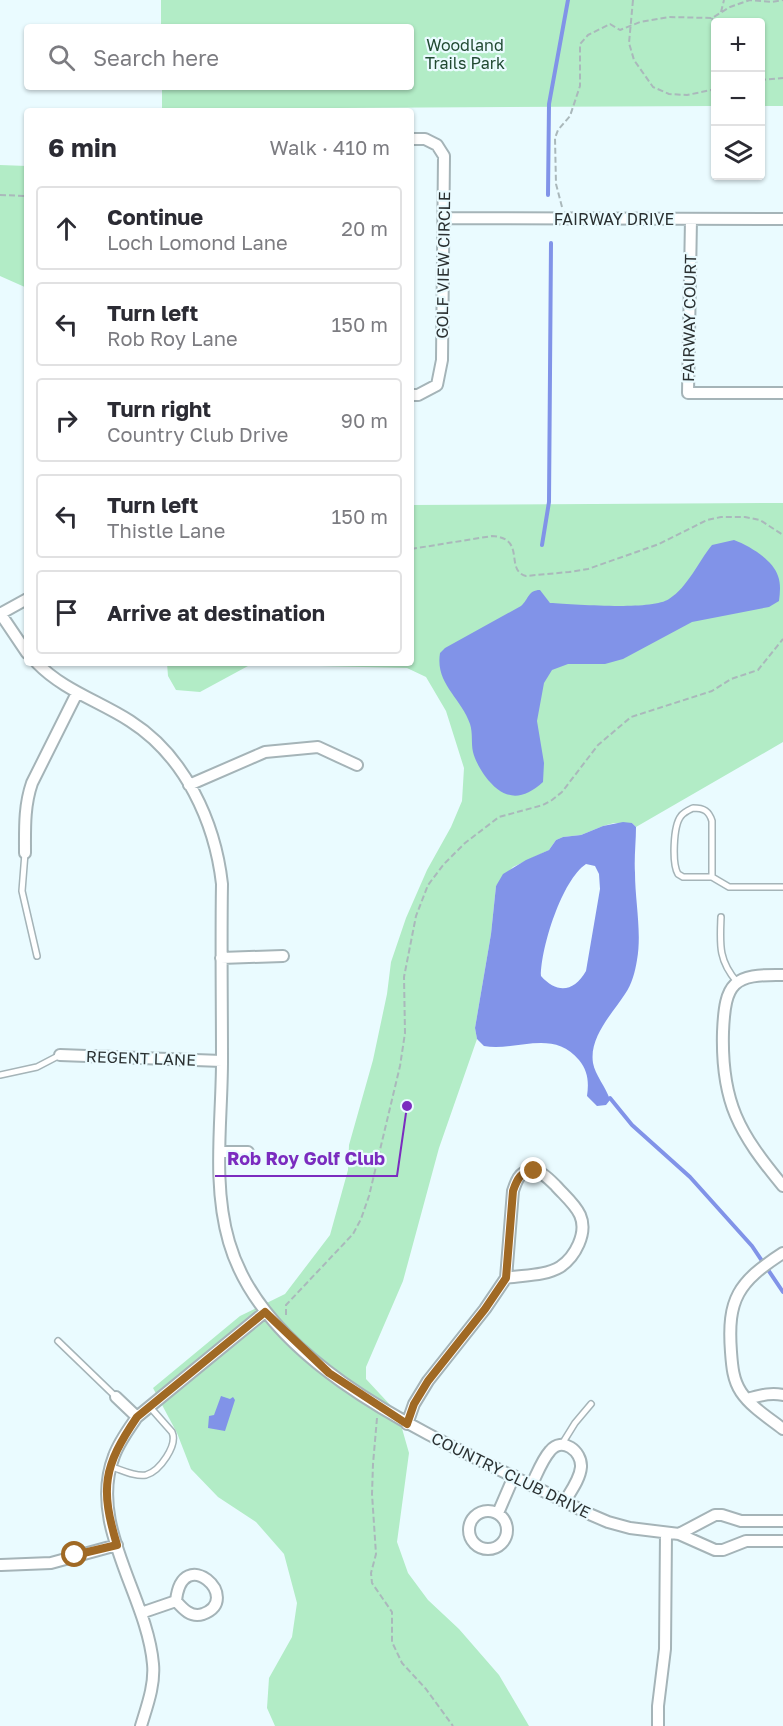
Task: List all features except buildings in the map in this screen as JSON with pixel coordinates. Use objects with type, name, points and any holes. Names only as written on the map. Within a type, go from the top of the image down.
[{"type":"street","name":"GOLF VIEW CIRCLE","points":[[414,139],[425,139],[437,145],[444,156],[445,218],[442,360],[437,384],[414,395]]},
{"type":"street","name":"FAIRWAY DRIVE","points":[[445,218],[783,219]]},
{"type":"street","name":"FAIRWAY COURT","points":[[691,219],[687,393],[783,393]]},
{"type":"street","points":[[24,601],[0,613],[24,648]]},
{"type":"street","name":"COUNTRY CLUB DRIVE","points":[[41,666],[77,693],[132,722],[170,756],[202,809],[219,858],[222,884],[220,1152],[222,1212],[236,1264],[265,1312],[329,1373],[379,1407],[407,1424],[608,1522],[630,1528],[679,1534],[715,1550],[723,1550],[747,1541],[783,1541]]},
{"type":"street","points":[[25,853],[27,798],[32,783],[77,693]]},
{"type":"street","points":[[189,785],[266,752],[318,747],[357,765]]},
{"type":"street","points":[[221,958],[283,956]]},
{"type":"street","points":[[783,975],[754,975],[737,982],[726,997],[722,1051],[728,1099],[737,1120],[759,1158],[783,1186]]},
{"type":"street","name":"REGENT LANE","points":[[60,1055],[222,1061]]},
{"type":"street","points":[[220,1152],[249,1152]]},
{"type":"street","points":[[407,1424],[414,1404],[428,1381],[485,1309],[506,1278],[513,1191],[516,1180],[521,1174],[534,1171],[547,1177],[573,1205],[580,1215],[582,1234],[571,1257],[561,1266],[549,1272],[506,1278]]},
{"type":"street","points":[[783,1253],[757,1273],[737,1294],[729,1329],[735,1381],[747,1400],[783,1429]]},
{"type":"street","points":[[141,1726],[153,1681],[153,1665],[141,1613],[117,1545],[107,1504],[106,1494],[111,1467],[122,1439],[137,1417],[265,1312]]},
{"type":"street","points":[[747,1400],[764,1394],[783,1395]]},
{"type":"street","points":[[116,1397],[137,1417]]},
{"type":"street","points":[[531,1484],[549,1451],[561,1445],[573,1448],[578,1453],[581,1462],[579,1477],[565,1502]]},
{"type":"street","points":[[498,1513],[514,1476]]},
{"type":"street","points":[[679,1534],[715,1515],[741,1521],[783,1521]]},
{"type":"street","points":[[658,1726],[658,1706],[665,1649],[666,1533]]},
{"type":"street","points":[[1,1565],[51,1563],[117,1545]]},
{"type":"street","points":[[141,1613],[176,1601]]},
{"type":"lane","points":[[712,877],[712,821],[705,810],[693,808],[680,817],[677,825],[675,871],[683,877],[712,877],[729,887],[783,887]]},
{"type":"lane","points":[[25,853],[22,891],[37,956]]},
{"type":"lane","points":[[721,917],[720,940],[723,961],[737,982]]},
{"type":"lane","points":[[0,1075],[37,1067],[60,1055]]},
{"type":"lane","points":[[58,1341],[116,1397]]},
{"type":"lane","points":[[561,1445],[591,1404]]},
{"type":"lane","points":[[111,1467],[141,1475],[152,1472],[162,1462],[173,1444],[174,1436],[168,1425],[149,1406]]},
{"type":"path","points":[[633,0],[629,43],[634,60],[654,87],[669,94],[687,95],[711,90]]},
{"type":"path","points":[[721,13],[724,0]]},
{"type":"path","points":[[566,218],[556,184],[555,138],[558,130],[570,116],[580,87],[580,44],[588,35],[610,24],[620,30],[640,22],[669,17],[712,18],[730,7],[750,0],[783,0]]},
{"type":"path","points":[[765,80],[783,78]]},
{"type":"path","points":[[0,195],[24,196]]},
{"type":"path","points":[[414,549],[492,536],[502,537],[513,547],[516,569],[526,576],[588,568],[659,544],[707,520],[721,517],[745,517],[760,520],[783,536]]},
{"type":"path","points":[[286,1317],[286,1305],[353,1234],[367,1203],[400,1066],[405,1033],[404,977],[408,951],[416,916],[428,885],[444,864],[487,825],[506,815],[552,800],[562,792],[598,745],[630,717],[712,692],[731,679],[758,670],[783,639]]},
{"type":"path","points":[[379,1407],[374,1440],[372,1494],[376,1554],[371,1573],[372,1583],[392,1612],[392,1642],[402,1663],[426,1689],[453,1726]]},
{"type":"green space","name":"Woodland Trails Park","points":[[161,0],[783,0],[783,106],[765,106],[765,18],[711,18],[711,106],[162,108],[162,90],[414,90],[414,24],[161,24]]},
{"type":"green space","points":[[0,165],[24,166],[24,287],[0,276]]},
{"type":"green space","points":[[783,503],[783,742],[636,827],[632,823],[614,823],[581,835],[556,840],[549,850],[513,867],[496,886],[491,934],[475,1028],[477,1039],[439,1148],[403,1281],[366,1367],[366,1379],[393,1408],[401,1425],[409,1453],[397,1542],[408,1573],[428,1600],[459,1629],[499,1675],[529,1726],[275,1726],[267,1708],[269,1678],[292,1637],[297,1603],[284,1554],[256,1522],[218,1497],[191,1469],[177,1433],[153,1388],[240,1316],[285,1294],[330,1235],[348,1170],[349,1145],[373,1060],[387,994],[391,962],[406,918],[427,870],[451,827],[462,801],[464,768],[446,711],[426,677],[407,668],[319,666],[414,666],[414,505]]},
{"type":"green space","points":[[167,666],[248,666],[200,692],[176,690],[168,676]]},
{"type":"water","points":[[734,540],[754,550],[771,564],[779,579],[779,601],[769,607],[692,622],[623,659],[605,664],[568,664],[552,670],[544,683],[537,721],[544,763],[543,782],[527,793],[512,796],[505,794],[492,784],[475,758],[472,749],[471,727],[466,714],[441,673],[440,653],[445,648],[521,606],[536,590],[540,590],[550,603],[630,606],[660,603],[682,588],[712,545]]},
{"type":"water","points":[[623,822],[632,823],[636,827],[635,867],[639,939],[637,960],[631,982],[594,1044],[594,1068],[610,1100],[606,1105],[597,1106],[587,1096],[588,1081],[584,1068],[569,1050],[546,1043],[484,1046],[477,1039],[475,1028],[491,934],[496,886],[503,874],[549,850],[556,840],[581,835],[603,826]],"holes":[[[586,864],[595,866],[599,874],[600,889],[586,971],[571,987],[559,988],[541,976],[554,915],[577,872]]]},
{"type":"water","points":[[221,1396],[230,1399],[233,1397],[235,1400],[225,1431],[208,1428],[209,1416],[214,1415]]},
{"type":"waterway","points":[[548,195],[549,104],[568,0]]},
{"type":"waterway","points":[[542,545],[549,502],[551,243]]},
{"type":"waterway","points":[[610,1098],[632,1125],[690,1177],[752,1246],[783,1292]]},
{"type":"place","name":"Rob Roy Golf Club","points":[[407,1106]]},
{"type":"route","points":[[75,1555],[117,1545],[108,1513],[106,1494],[108,1475],[113,1457],[137,1417],[265,1312],[329,1373],[407,1424],[414,1404],[428,1381],[454,1350],[506,1278],[513,1191],[516,1180],[521,1174],[534,1171]]}]
